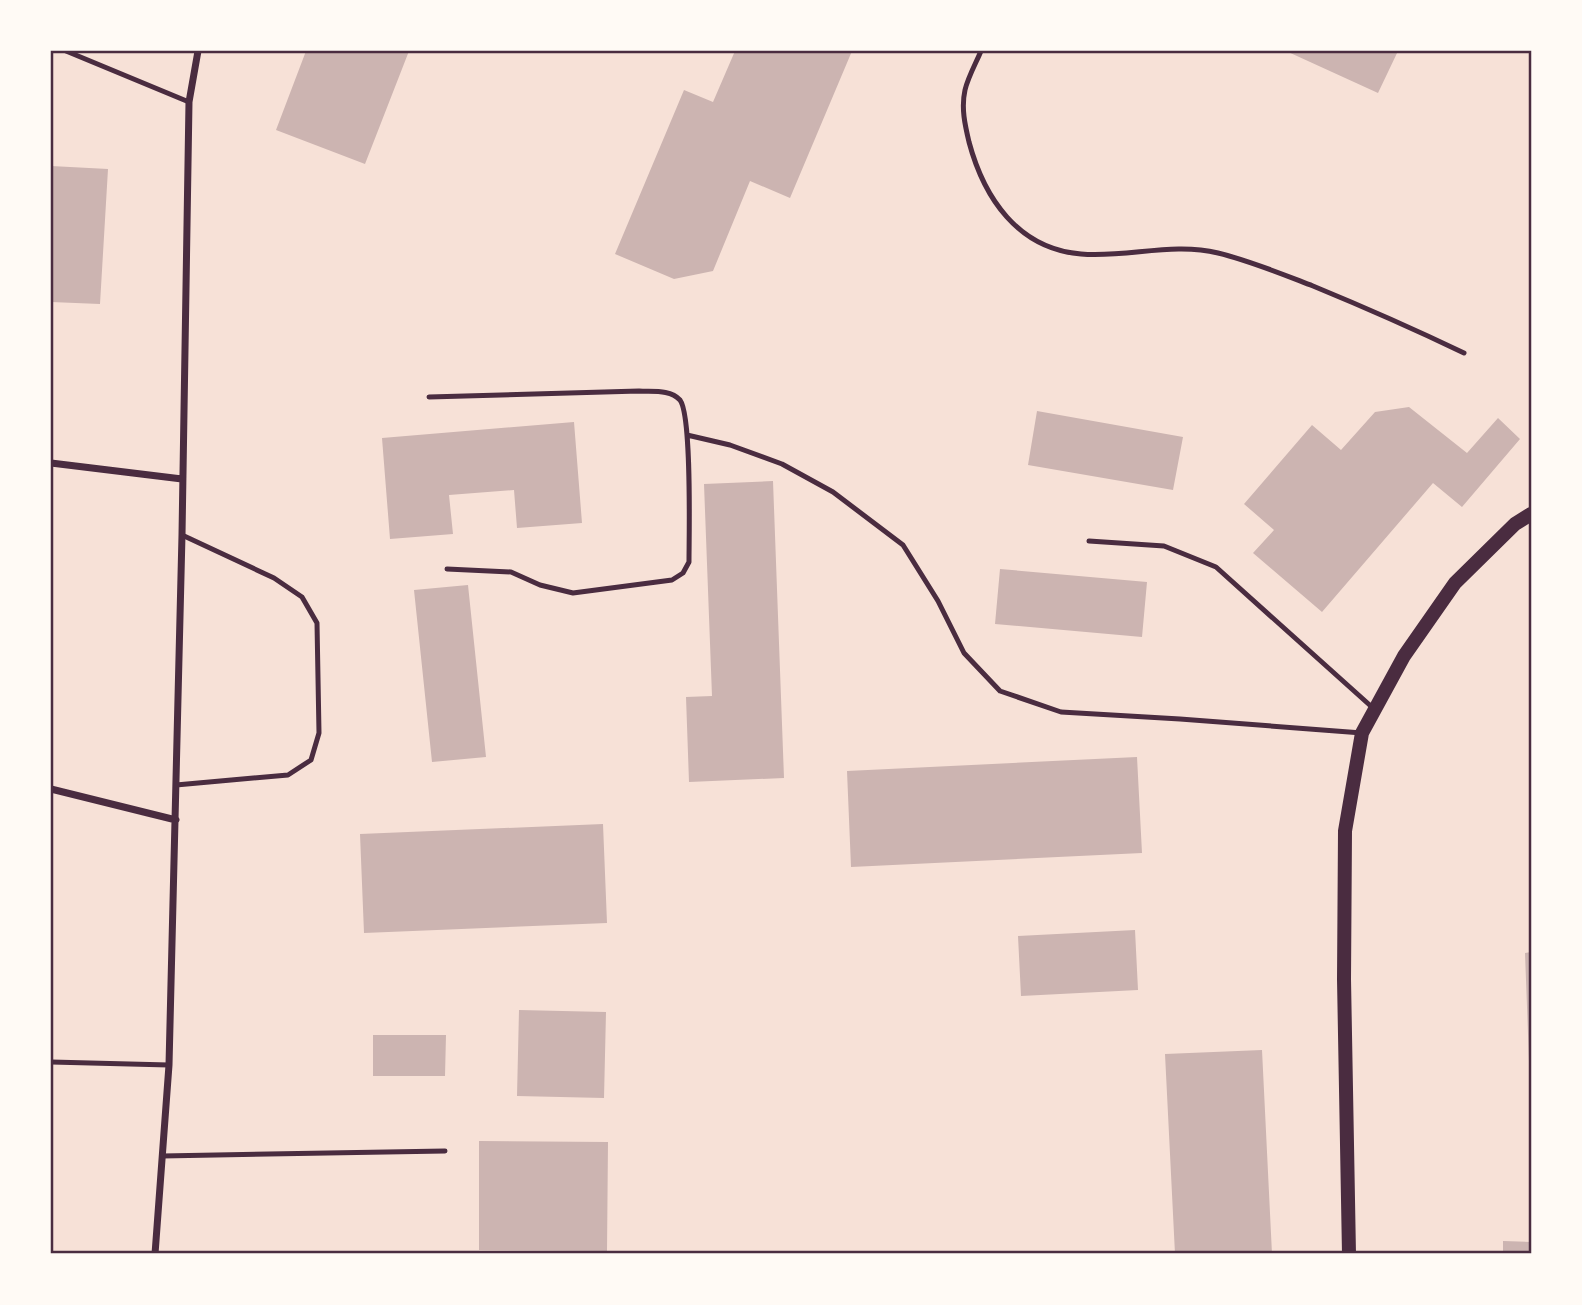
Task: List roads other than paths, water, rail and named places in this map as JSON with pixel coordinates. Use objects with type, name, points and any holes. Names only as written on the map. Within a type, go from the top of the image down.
[{"type":"main road","points":[[1349,1254],[1344,979],[1345,831],[1362,733],[1404,656],[1455,583],[1515,524],[1531,514]]},
{"type":"street","points":[[155,1254],[169,1065],[189,102],[198,51]]},
{"type":"street","points":[[51,463],[182,479]]},
{"type":"street","points":[[51,789],[176,820]]},
{"type":"lane","points":[[66,51],[189,102]]},
{"type":"lane","points":[[981,51],[965,89],[965,127],[979,176],[988,193],[1027,236],[1054,248],[1080,254],[1175,248],[1217,253],[1269,268],[1376,311],[1464,353]]},
{"type":"lane","points":[[429,397],[639,391],[672,393],[682,402],[687,435],[689,562],[684,573],[672,580],[573,593],[540,585],[511,572],[447,569]]},
{"type":"lane","points":[[687,435],[730,445],[782,464],[833,492],[903,545],[938,601],[964,653],[1000,691],[1061,712],[1362,733]]},
{"type":"lane","points":[[176,785],[288,775],[311,760],[319,733],[317,624],[302,597],[274,578],[182,535]]},
{"type":"lane","points":[[1089,541],[1164,546],[1216,567],[1375,710]]},
{"type":"lane","points":[[51,1062],[169,1065]]},
{"type":"lane","points":[[162,1156],[445,1151]]}]
